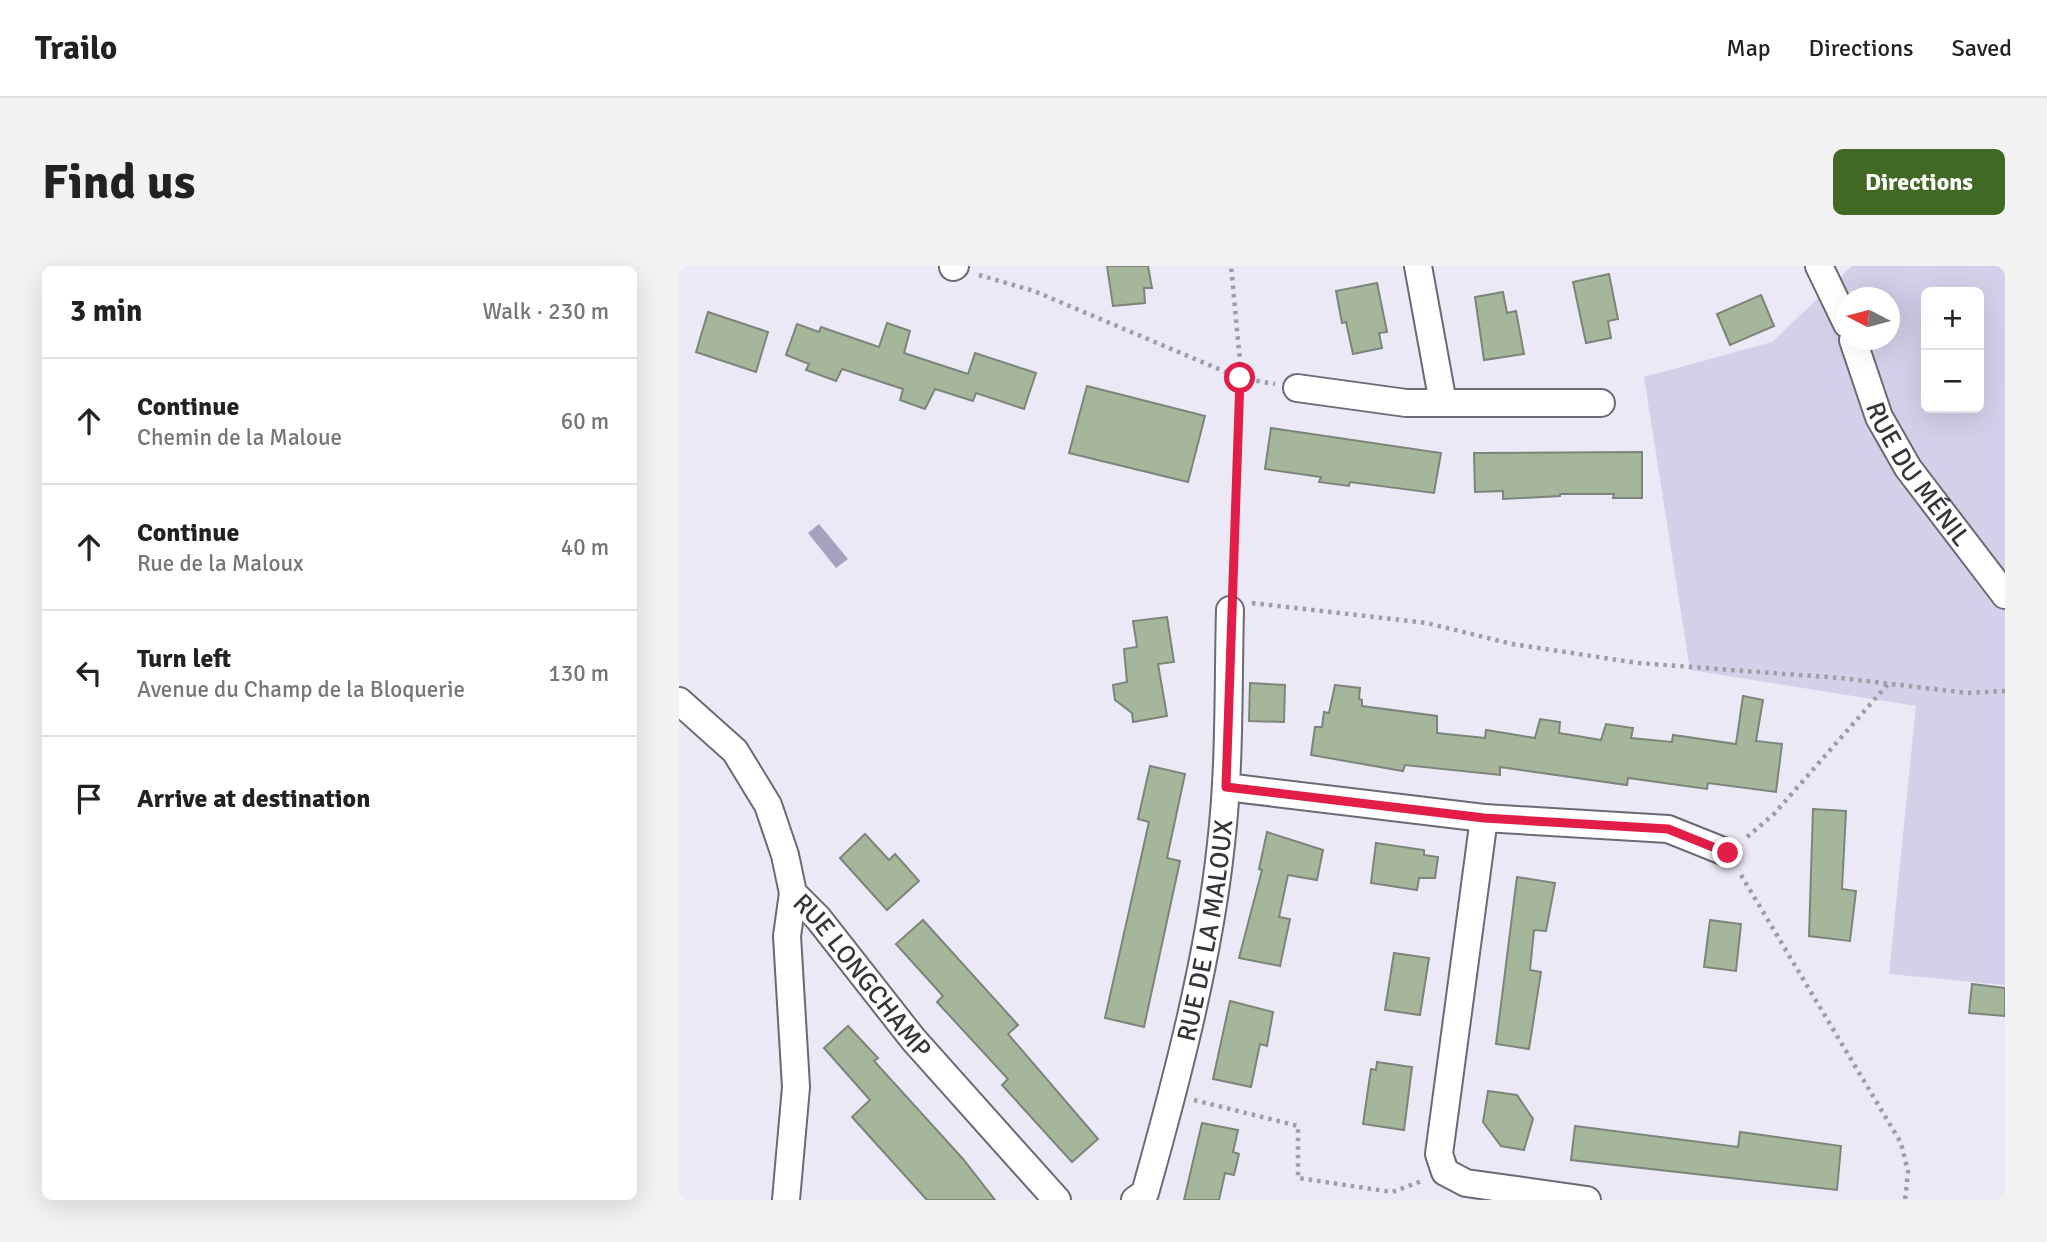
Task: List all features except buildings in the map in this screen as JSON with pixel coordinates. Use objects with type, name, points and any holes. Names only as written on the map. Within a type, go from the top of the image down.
[{"type":"street","points":[[1419,266],[1443,403]]},
{"type":"street","points":[[1819,266],[1837,303]]},
{"type":"street","name":"RUE DU MÉNIL","points":[[1856,350],[1879,417],[1907,468],[2005,595]]},
{"type":"street","points":[[1297,388],[1406,402],[1601,403]]},
{"type":"street","name":"RUE DE LA MALOUX","points":[[1135,1200],[1145,1193],[1171,1094],[1211,913],[1226,787],[1230,610]]},
{"type":"street","name":"RUE LONGCHAMP","points":[[679,701],[735,751],[768,805],[785,855],[793,893],[818,918],[913,1040],[1058,1200]]},
{"type":"street","points":[[1226,787],[1484,818],[1668,829],[1728,853]]},
{"type":"street","points":[[1484,818],[1439,1154],[1445,1172],[1466,1183],[1587,1200]]},
{"type":"street","points":[[786,1200],[796,1087],[787,936],[793,893]]},
{"type":"path","points":[[1231,266],[1240,378],[1230,610],[1259,602],[1427,623],[1512,644],[1638,663],[1967,693],[2005,691]]},
{"type":"path","points":[[954,267],[1034,291],[1240,378],[1297,388]]},
{"type":"path","points":[[1888,684],[1774,814],[1728,853],[1901,1143],[1908,1171],[1905,1200]]},
{"type":"path","points":[[1171,1094],[1298,1126],[1298,1178],[1392,1192],[1445,1172]]},
{"type":"shaded area","points":[[1852,266],[2005,266],[2005,985],[1889,974],[1916,706],[1690,670],[1644,377],[1772,342]]},
{"type":"shaded area","points":[[819,524],[848,559],[836,568],[808,533]]},
{"type":"route","points":[[1240,378],[1230,602],[1226,787],[1484,818],[1668,829],[1728,853]]}]
